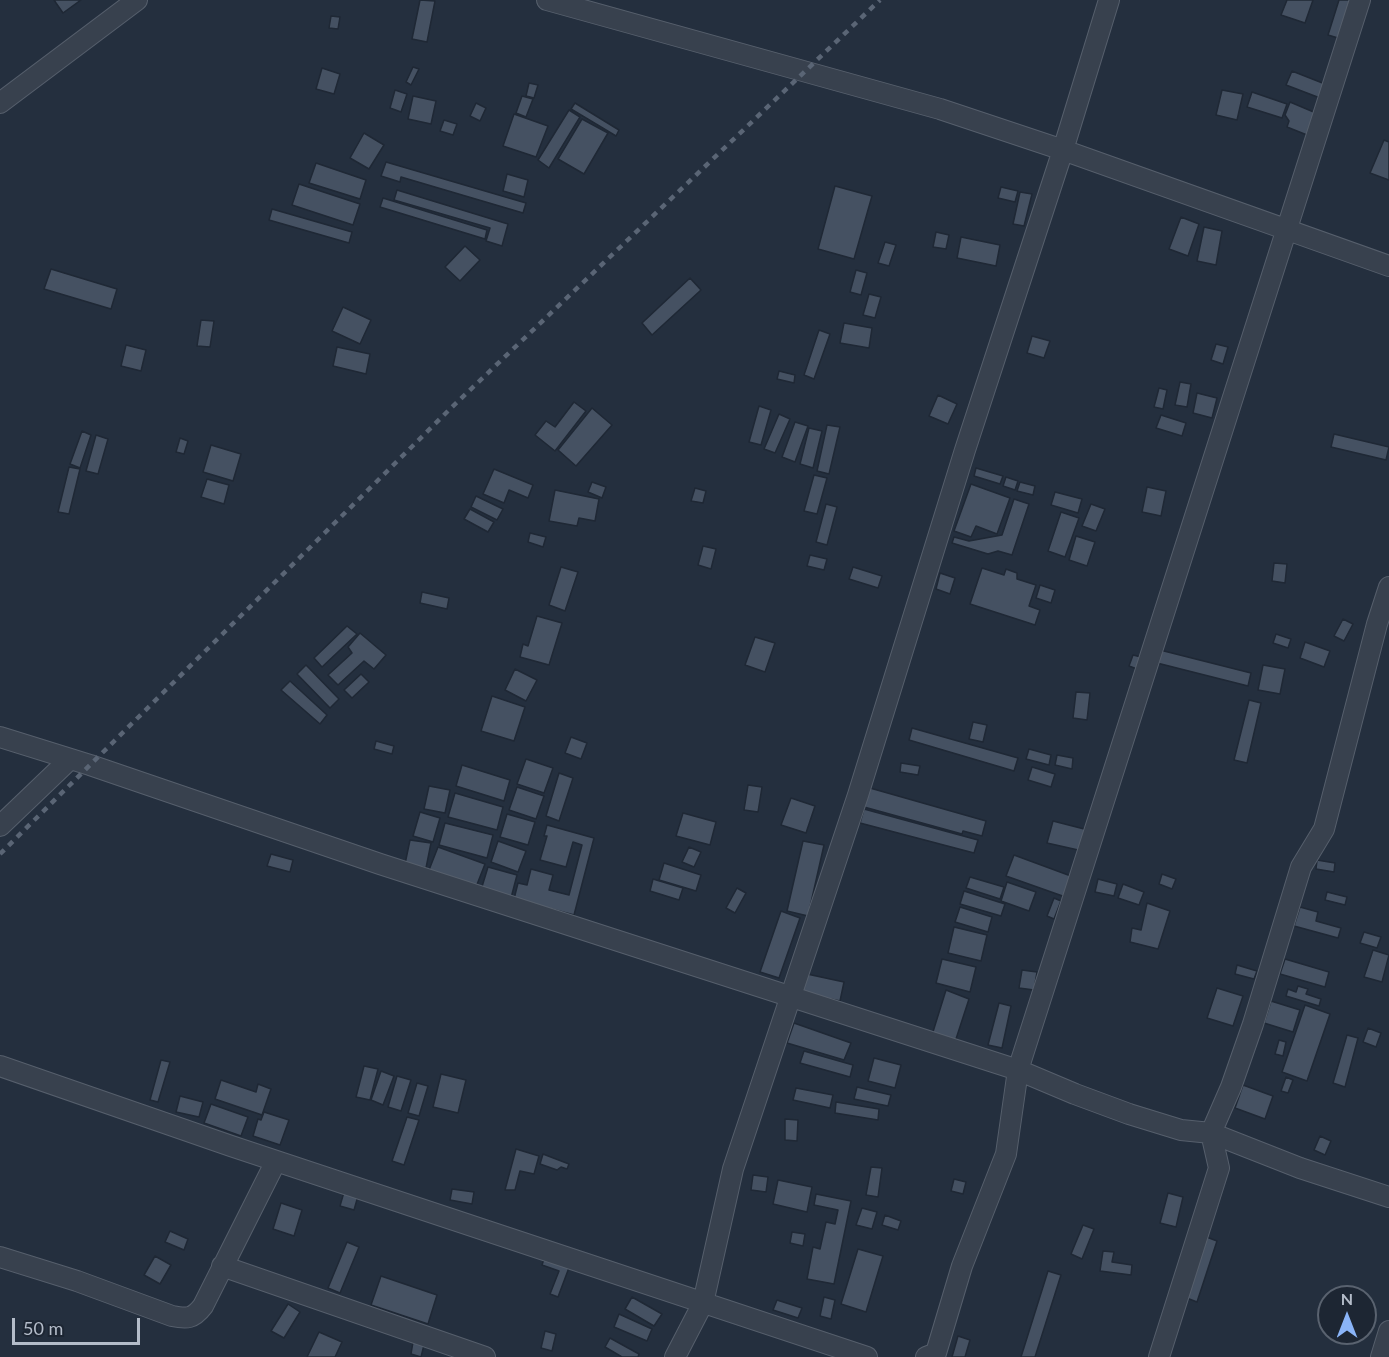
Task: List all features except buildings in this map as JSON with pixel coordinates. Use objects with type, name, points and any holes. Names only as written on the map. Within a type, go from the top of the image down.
[{"type":"street","points":[[0,103],[137,0]]},
{"type":"street","points":[[547,0],[929,106],[1063,150],[1389,266]]},
{"type":"street","points":[[675,1357],[703,1303],[733,1169],[858,795],[965,450],[1063,150],[1109,0]]},
{"type":"street","points":[[927,1357],[936,1353],[962,1266],[1006,1154],[1018,1070],[1360,0]]},
{"type":"street","points":[[1158,1357],[1219,1168],[1211,1133],[1231,1087],[1253,1024],[1301,867],[1324,829],[1389,587]]},
{"type":"street","points":[[0,737],[90,765],[380,864],[1018,1070],[1129,1114],[1182,1130],[1211,1133],[1300,1168],[1389,1197]]},
{"type":"street","points":[[0,826],[69,760]]},
{"type":"street","points":[[0,1066],[276,1161],[867,1357]]},
{"type":"street","points":[[0,1257],[77,1281],[172,1316],[188,1319],[196,1316],[203,1306],[276,1161]]},
{"type":"street","points":[[222,1266],[485,1357]]},
{"type":"street","points":[[1381,1357],[1389,1332]]},
{"type":"railway","points":[[0,854],[450,409],[880,0]]}]
